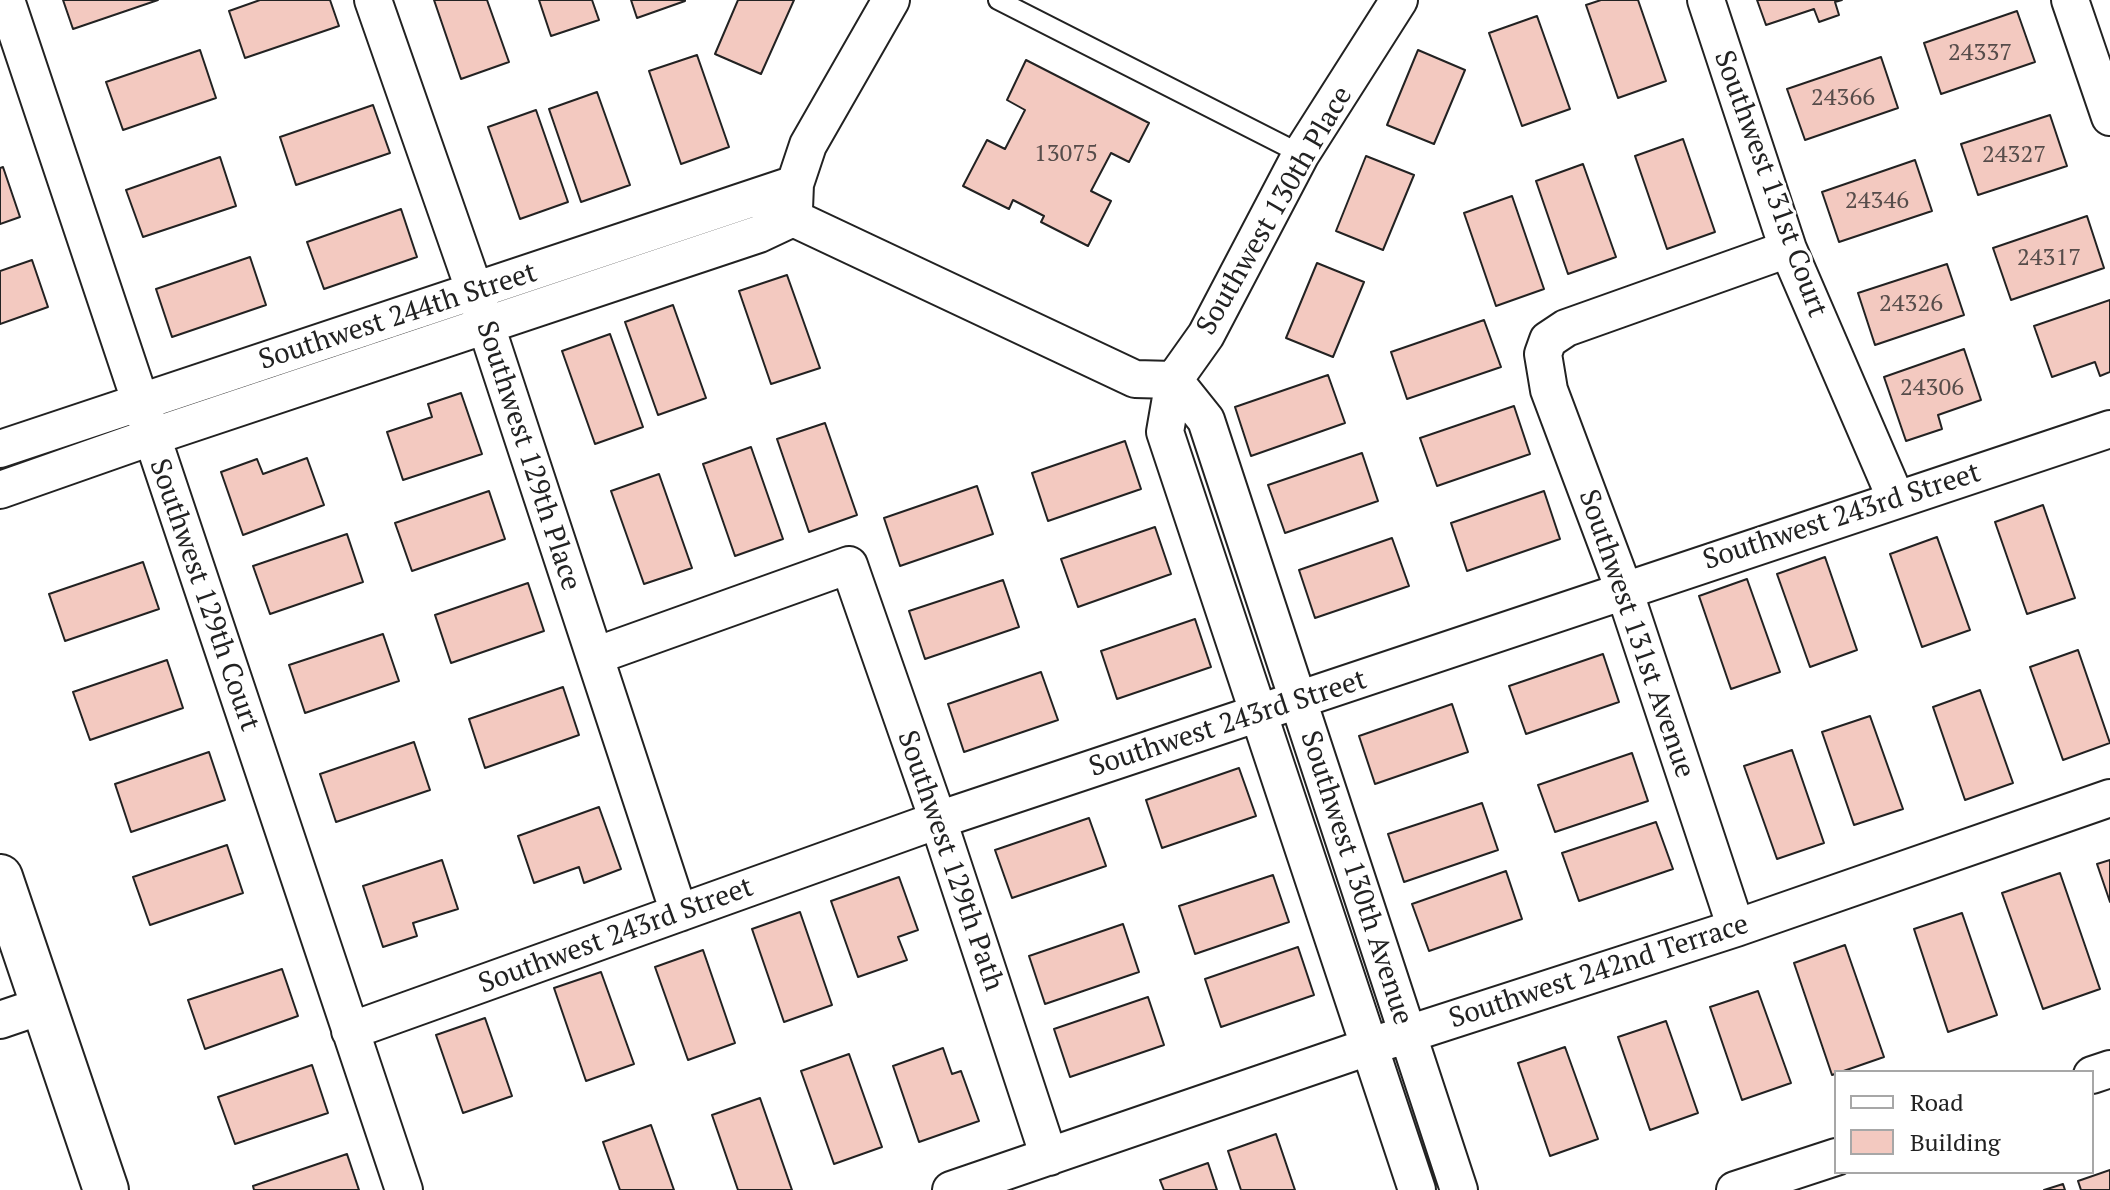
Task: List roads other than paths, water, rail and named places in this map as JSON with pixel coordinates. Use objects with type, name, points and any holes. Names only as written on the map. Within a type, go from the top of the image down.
[{"type":"street","name":"Southwest 129th Court","points":[[6,0],[404,1190]]},
{"type":"street","name":"Southwest 129th Place","points":[[373,0],[480,309],[679,913]]},
{"type":"street","points":[[891,0],[808,145],[794,201],[1135,379],[1174,380]]},
{"type":"street","name":"Southwest 131st Court","points":[[1706,0],[1788,249],[1896,499]]},
{"type":"street","points":[[2070,0],[2110,117]]},
{"type":"street","name":"Southwest 130th Place","points":[[1174,380],[1206,335],[1301,154],[1405,2]]},
{"type":"street","name":"Southwest 244th Street","points":[[0,449],[139,402],[759,234],[794,201]]},
{"type":"street","name":"Southwest 131st Avenue","points":[[1736,928],[1624,590],[1549,390],[1543,354],[1548,340],[1586,320],[1788,249]]},
{"type":"street","name":"Southwest 244th Street","points":[[0,490],[151,437],[480,309]]},
{"type":"street","name":"Southwest 130th Avenue","points":[[1174,380],[1206,420],[1459,1190]]},
{"type":"street","name":"Southwest 130th Avenue","points":[[1174,380],[1165,432],[1417,1190]]},
{"type":"street","name":"Southwest 243rd Street","points":[[350,1031],[938,820],[2110,429]]},
{"type":"street","name":"Southwest 129th Path","points":[[595,656],[849,565],[938,820],[1049,1157]]},
{"type":"street","name":"Southwest 242nd Terrace","points":[[951,1190],[1368,1047],[1736,928],[2110,798]]},
{"type":"street","points":[[0,877],[106,1190]]},
{"type":"street","points":[[0,1020],[44,1005]]},
{"type":"street","points":[[1735,1190],[1834,1158]]},
{"type":"lane","points":[[998,0],[1301,154]]}]
